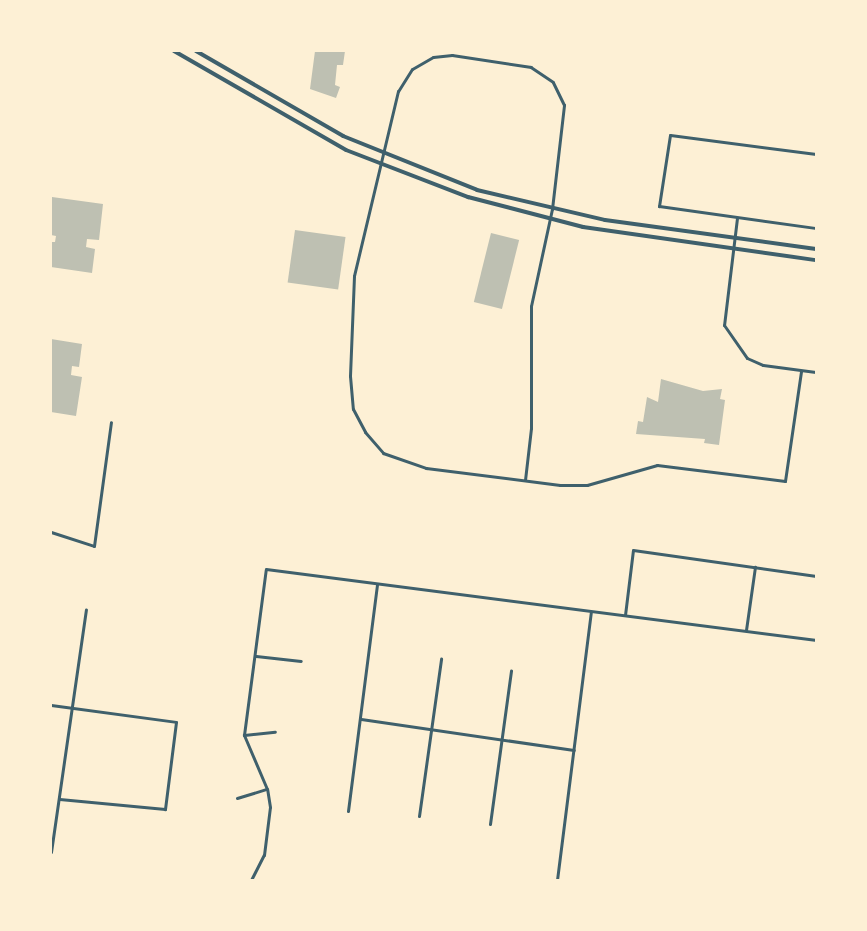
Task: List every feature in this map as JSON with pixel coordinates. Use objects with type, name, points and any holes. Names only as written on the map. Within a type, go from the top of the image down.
[{"type":"street","points":[[174,51],[302,128],[380,165],[468,197],[550,220],[816,260]]},
{"type":"street","points":[[196,51],[308,118],[383,154],[477,190],[552,209],[816,249]]},
{"type":"street","points":[[525,480],[531,428],[531,312],[552,209],[564,105],[553,82],[531,67],[452,55],[423,61],[400,87],[358,256],[351,302],[350,376],[356,420],[374,444],[394,459],[426,468],[525,480],[587,485],[657,465],[785,481],[801,371]]},
{"type":"street","points":[[816,154],[670,135],[659,206],[816,228]]},
{"type":"street","points":[[737,218],[724,326],[734,345],[747,358],[763,365],[816,372]]},
{"type":"street","points":[[51,532],[94,546],[111,422]]},
{"type":"street","points":[[625,615],[633,550],[816,576]]},
{"type":"street","points":[[746,630],[755,567]]},
{"type":"street","points":[[251,880],[264,855],[270,807],[267,789],[244,735],[266,569],[816,640]]},
{"type":"street","points":[[348,811],[377,585]]},
{"type":"street","points":[[51,852],[86,610]]},
{"type":"street","points":[[557,880],[591,612]]},
{"type":"street","points":[[256,656],[301,661]]},
{"type":"street","points":[[419,816],[441,659]]},
{"type":"street","points":[[490,824],[510,670]]},
{"type":"street","points":[[51,705],[176,722],[165,809],[59,799]]},
{"type":"street","points":[[360,719],[574,750]]},
{"type":"street","points":[[244,735],[275,732]]},
{"type":"street","points":[[237,798],[267,789]]},
{"type":"street","points":[[348,880],[358,880]]},
{"type":"building","points":[[315,51],[345,51],[343,65],[337,65],[335,85],[340,87],[336,98],[310,89]]},
{"type":"building","points":[[52,197],[103,204],[99,240],[87,239],[86,247],[95,249],[92,273],[51,267],[51,242],[55,242],[56,236],[51,235]]},
{"type":"building","points":[[295,230],[346,237],[338,290],[288,282]]},
{"type":"building","points":[[491,233],[519,240],[502,309],[474,302]]},
{"type":"building","points":[[51,339],[82,344],[79,367],[72,366],[71,375],[82,377],[76,416],[51,412]]},
{"type":"building","points":[[661,379],[703,391],[722,389],[720,399],[725,400],[719,445],[704,443],[705,439],[636,434],[638,421],[643,422],[647,397],[658,402]]}]
